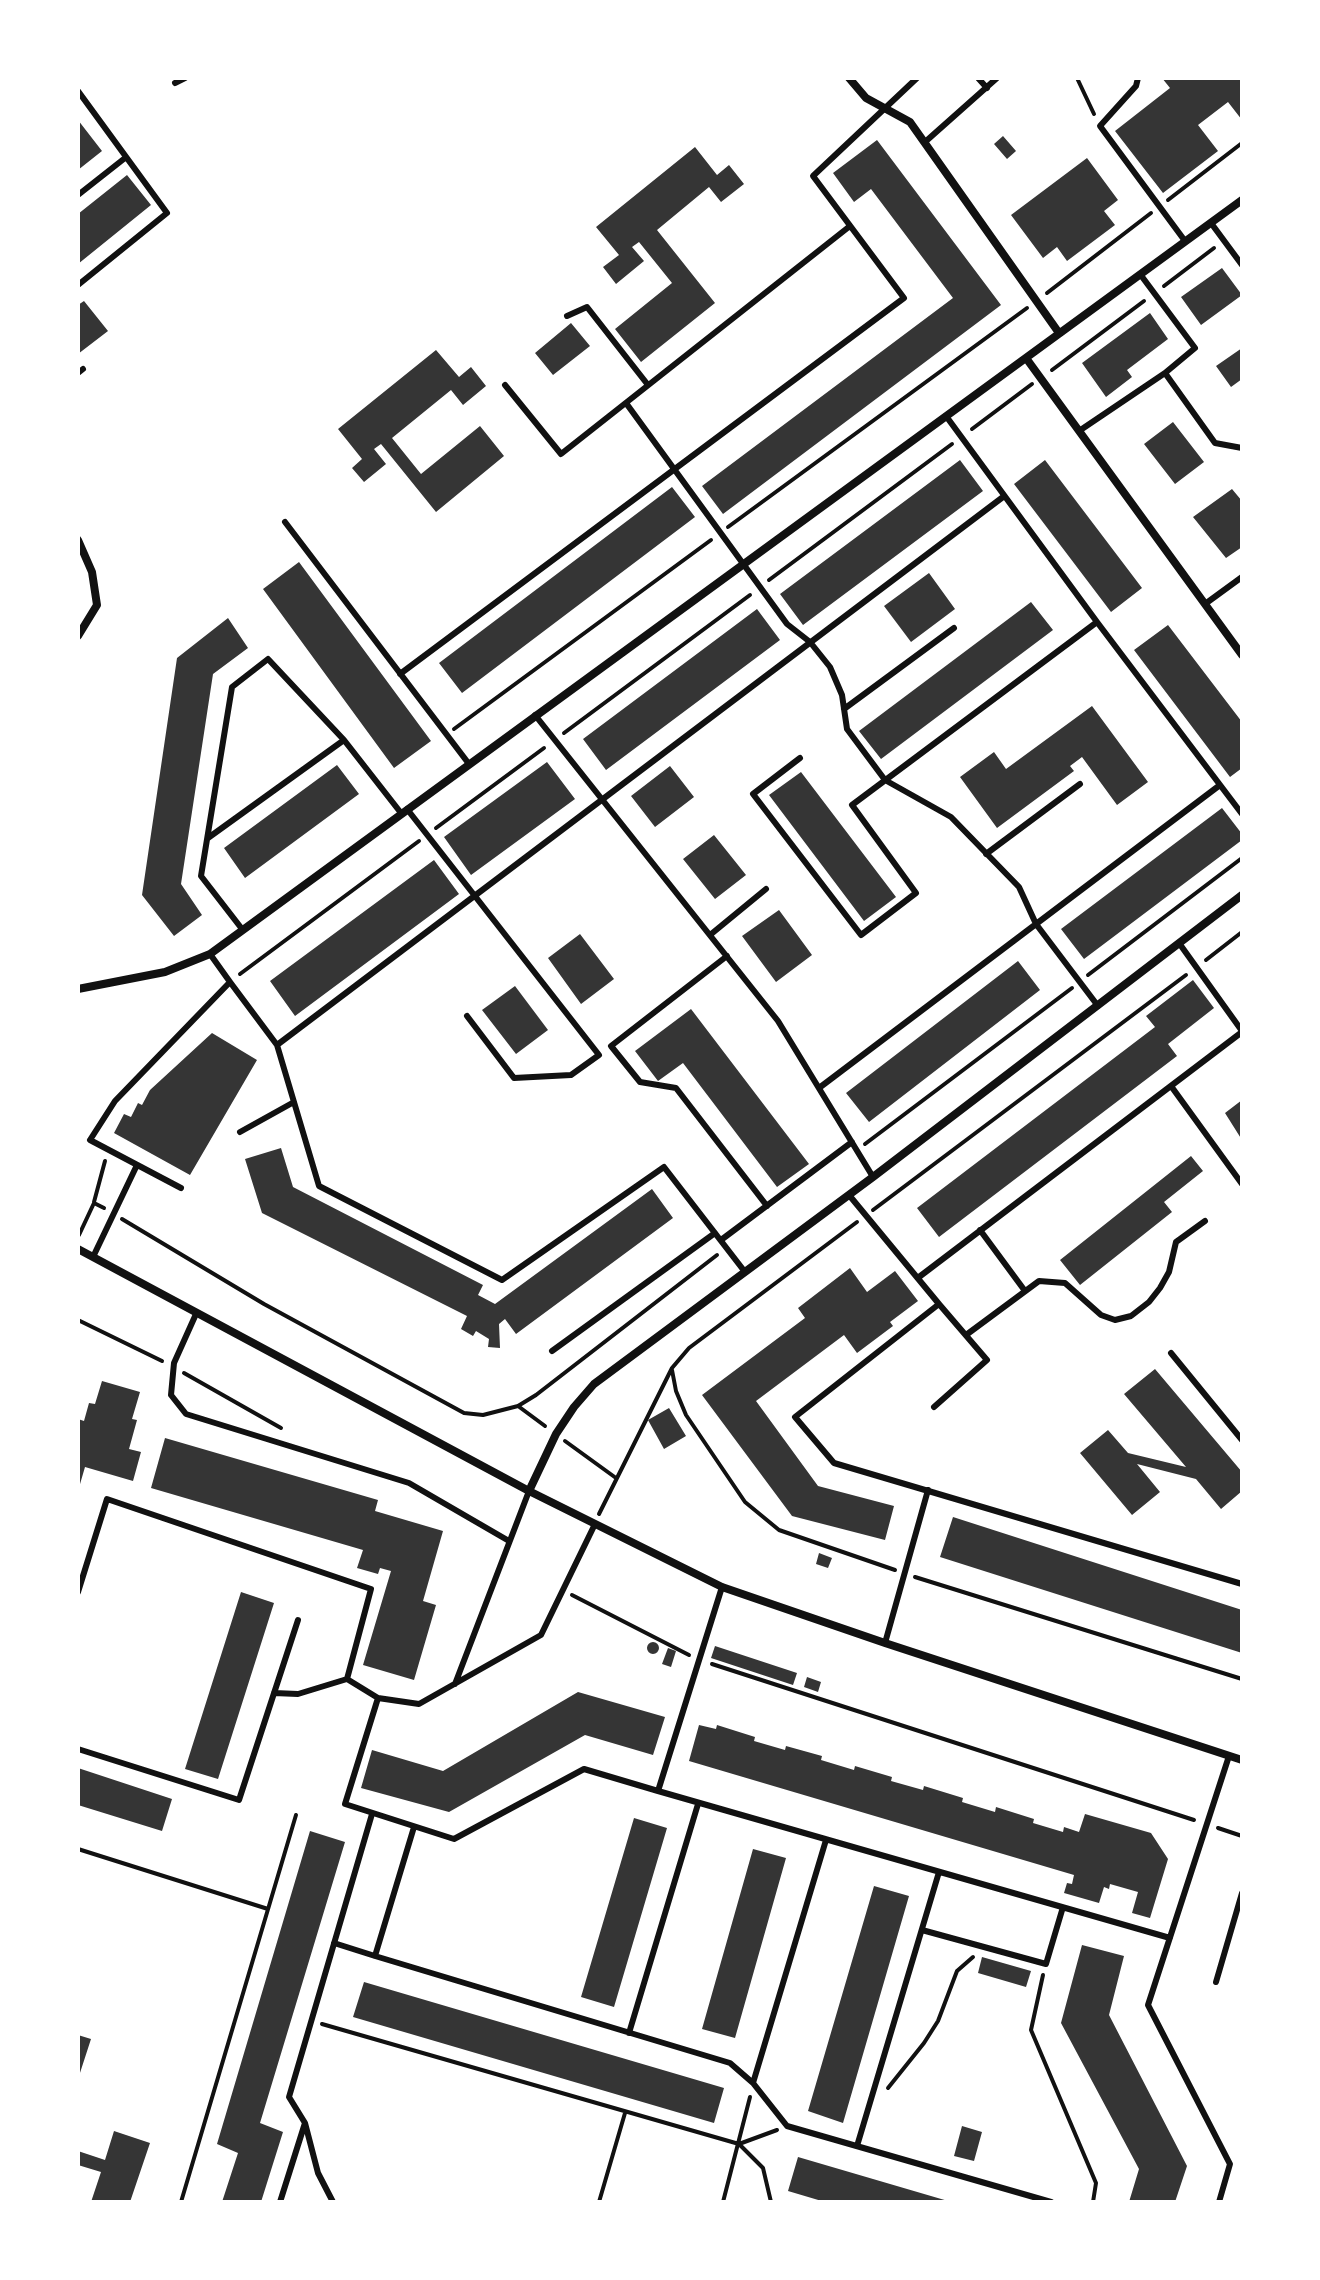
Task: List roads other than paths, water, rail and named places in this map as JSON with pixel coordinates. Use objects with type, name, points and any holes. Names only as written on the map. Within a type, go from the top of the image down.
[{"type":"street","points":[[849,78],[866,98],[910,122],[1059,333]]},
{"type":"street","points":[[78,989],[165,972],[210,954],[1242,200]]},
{"type":"street","points":[[1026,358],[1242,655]]},
{"type":"street","points":[[78,540],[92,572],[97,605],[78,636]]},
{"type":"street","points":[[529,1491],[556,1434],[594,1384],[873,1177],[1242,895]]},
{"type":"street","points":[[78,1249],[529,1491],[722,1587],[1242,1760]]},
{"type":"lane","points":[[175,83],[185,78]]},
{"type":"lane","points":[[400,674],[904,298],[813,176],[917,78]]},
{"type":"lane","points":[[978,78],[987,88]]},
{"type":"lane","points":[[925,142],[997,78]]},
{"type":"lane","points":[[1138,78],[1136,86],[1100,126],[1185,241]]},
{"type":"lane","points":[[78,285],[167,213],[79,95]]},
{"type":"lane","points":[[78,195],[125,158]]},
{"type":"lane","points":[[1211,223],[1242,265]]},
{"type":"lane","points":[[505,385],[561,454],[850,226]]},
{"type":"lane","points":[[1079,431],[1165,373],[1195,348],[1140,274]]},
{"type":"lane","points":[[567,316],[587,307],[648,385]]},
{"type":"lane","points":[[1165,373],[1215,443],[1242,448]]},
{"type":"lane","points":[[626,403],[787,624],[810,642],[830,667],[842,695],[847,729],[885,780],[951,817],[1019,887],[1036,924],[1098,1006]]},
{"type":"lane","points":[[946,416],[1003,497],[1242,814]]},
{"type":"lane","points":[[277,1045],[1003,497]]},
{"type":"lane","points":[[285,522],[469,764]]},
{"type":"lane","points":[[1205,604],[1242,577]]},
{"type":"lane","points":[[800,758],[753,794],[861,935],[916,893],[852,805],[1097,622]]},
{"type":"lane","points":[[844,709],[954,628]]},
{"type":"lane","points":[[242,929],[201,876],[232,687],[268,659],[427,835],[599,1055],[571,1075],[514,1078],[467,1016]]},
{"type":"lane","points":[[535,715],[778,1021],[873,1177]]},
{"type":"lane","points":[[207,839],[344,740]]},
{"type":"lane","points":[[986,854],[1080,784]]},
{"type":"lane","points":[[819,1088],[1220,785]]},
{"type":"lane","points":[[710,935],[766,889]]},
{"type":"lane","points":[[919,1277],[1242,1031],[1179,943]]},
{"type":"lane","points":[[210,954],[277,1045],[319,1186],[502,1280],[664,1167],[745,1272]]},
{"type":"lane","points":[[727,956],[611,1046],[640,1082],[676,1088],[767,1206]]},
{"type":"lane","points":[[181,1188],[90,1140],[115,1101],[230,982]]},
{"type":"lane","points":[[1171,1086],[1242,1184]]},
{"type":"lane","points":[[240,1132],[294,1102]]},
{"type":"lane","points":[[721,1240],[852,1142]]},
{"type":"lane","points":[[93,1257],[137,1165]]},
{"type":"lane","points":[[849,1195],[987,1360],[934,1407]]},
{"type":"lane","points":[[966,1335],[1039,1281],[1065,1283],[1101,1315],[1115,1320],[1131,1316],[1149,1302],[1160,1288],[1169,1272],[1176,1242],[1205,1221]]},
{"type":"lane","points":[[980,1230],[1025,1291]]},
{"type":"lane","points":[[552,1351],[715,1233]]},
{"type":"lane","points":[[939,1304],[795,1417],[834,1463],[1242,1584]]},
{"type":"lane","points":[[196,1314],[174,1367],[171,1395],[186,1414],[409,1483],[509,1541]]},
{"type":"lane","points":[[1171,1353],[1242,1440]]},
{"type":"lane","points":[[885,1643],[928,1490]]},
{"type":"lane","points":[[455,1684],[529,1491]]},
{"type":"lane","points":[[78,1592],[107,1499],[371,1589],[347,1679]]},
{"type":"lane","points":[[274,1693],[298,1694],[347,1679],[378,1698],[419,1704],[541,1635],[595,1524]]},
{"type":"lane","points":[[658,1791],[722,1587]]},
{"type":"lane","points":[[78,1749],[239,1800],[298,1620]]},
{"type":"lane","points":[[378,1698],[345,1804],[414,1827],[454,1839],[584,1769],[1170,1938]]},
{"type":"lane","points":[[1219,2202],[1230,2164],[1148,2005],[1229,1756]]},
{"type":"lane","points":[[629,2033],[698,1804]]},
{"type":"lane","points":[[333,2202],[318,2173],[305,2123],[289,2097],[372,1814]]},
{"type":"lane","points":[[375,1956],[414,1827]]},
{"type":"lane","points":[[753,2083],[826,1840]]},
{"type":"lane","points":[[857,2146],[939,1872]]},
{"type":"lane","points":[[1216,1982],[1242,1893]]},
{"type":"lane","points":[[922,1930],[1046,1964],[1063,1907]]},
{"type":"lane","points":[[334,1943],[730,2063],[753,2083],[787,2126],[1051,2202]]},
{"type":"lane","points":[[280,2202],[305,2123]]}]
